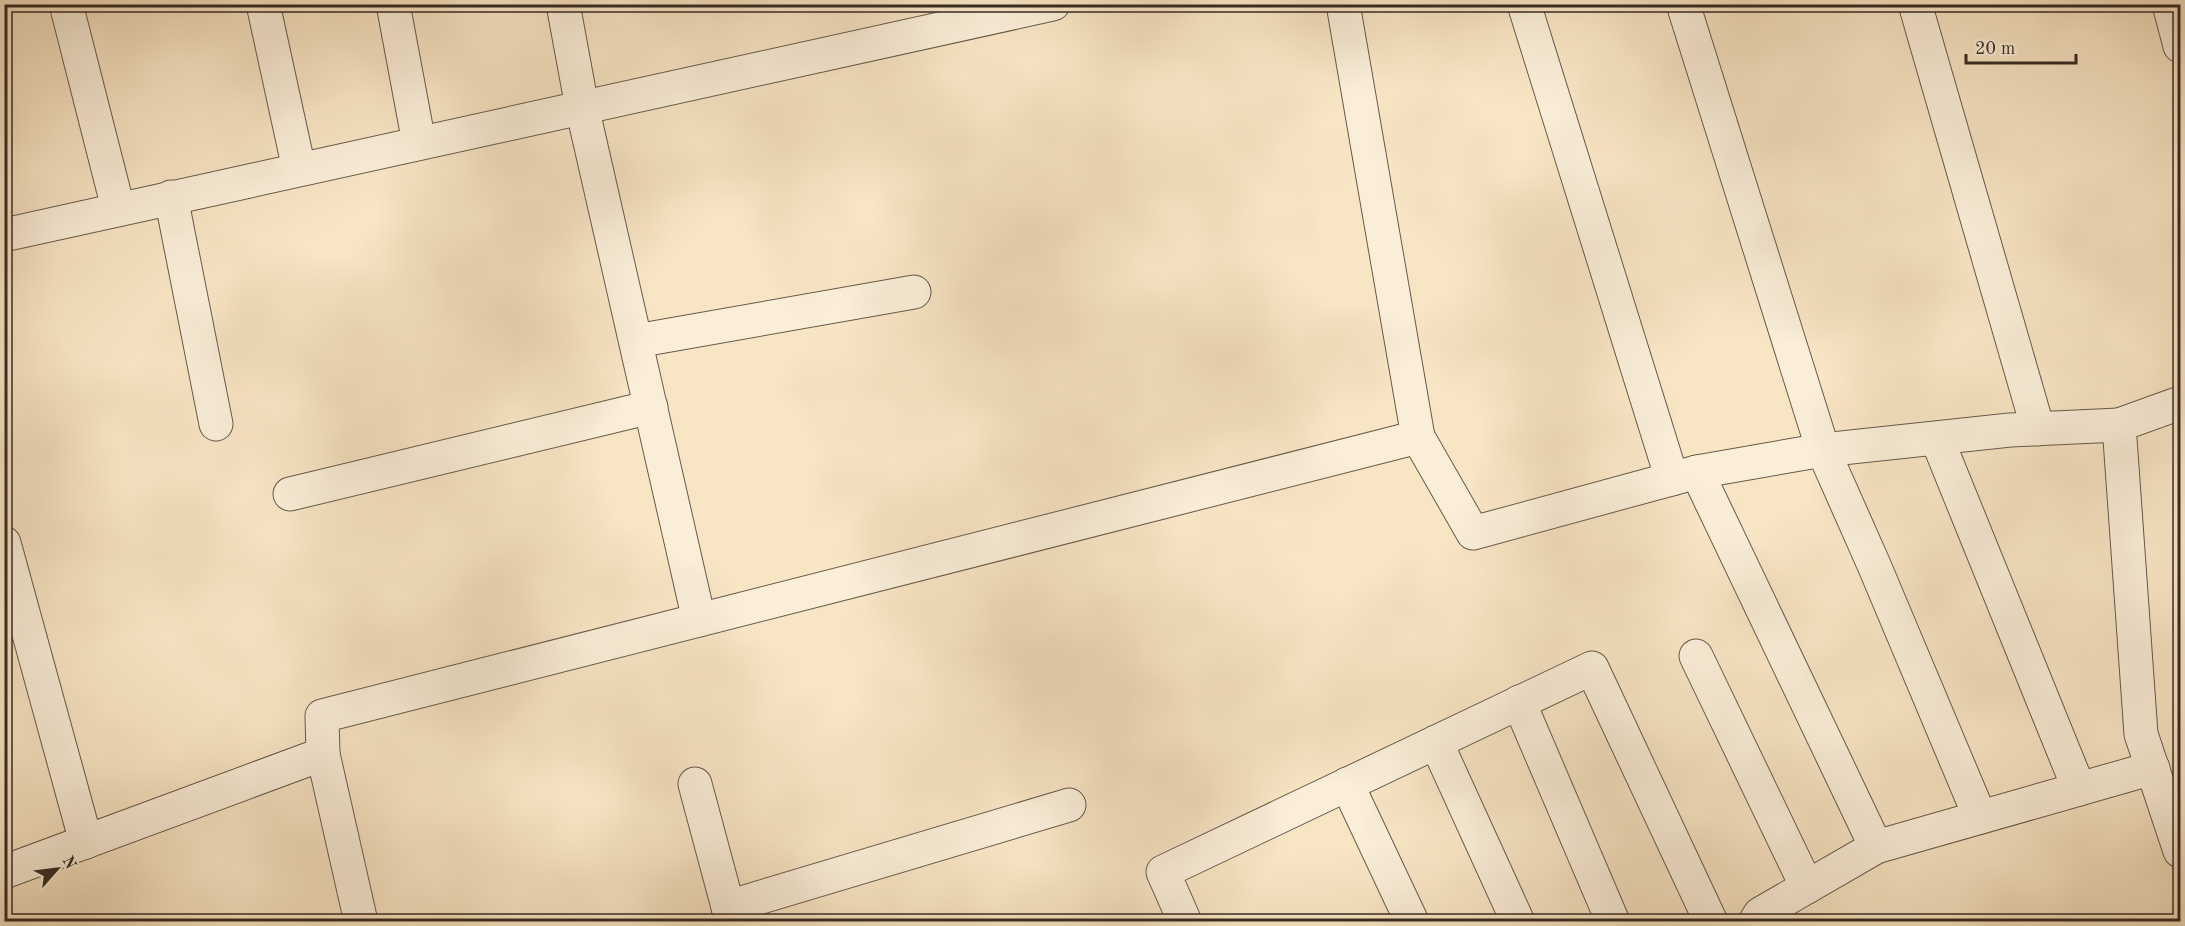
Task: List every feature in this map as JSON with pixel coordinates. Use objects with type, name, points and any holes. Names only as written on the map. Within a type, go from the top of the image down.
[{"type":"street","points":[[66,4],[118,208]]},
{"type":"street","points":[[263,4],[299,169]]},
{"type":"street","points":[[393,4],[419,143]]},
{"type":"street","points":[[563,4],[582,107],[699,620]]},
{"type":"street","points":[[4,235],[118,208],[1053,4]]},
{"type":"street","points":[[1343,4],[1418,437],[1473,533],[1684,475],[1823,450],[2038,429],[2119,425],[2181,403]]},
{"type":"street","points":[[1524,4],[1684,475],[1876,847]]},
{"type":"street","points":[[1683,4],[1823,450],[1980,817]]},
{"type":"street","points":[[1915,4],[2038,429]]},
{"type":"street","points":[[2169,4],[2181,46]]},
{"type":"street","points":[[171,197],[216,424]]},
{"type":"street","points":[[636,341],[914,292]]},
{"type":"street","points":[[290,494],[651,407]]},
{"type":"street","points":[[2119,425],[2141,734],[2181,851]]},
{"type":"street","points":[[361,921],[323,754],[322,716],[1418,437]]},
{"type":"street","points":[[1936,438],[2079,789]]},
{"type":"street","points":[[4,543],[86,842]]},
{"type":"street","points":[[1696,656],[1807,887]]},
{"type":"street","points":[[1185,921],[1163,872],[1592,668],[1711,921]]},
{"type":"street","points":[[1519,702],[1613,921]]},
{"type":"street","points":[[1436,742],[1518,921]]},
{"type":"street","points":[[4,872],[323,754]]},
{"type":"street","points":[[1760,919],[1807,887],[1876,847],[2153,768]]},
{"type":"street","points":[[695,784],[730,914],[1069,805]]},
{"type":"street","points":[[1347,784],[1412,921]]}]
